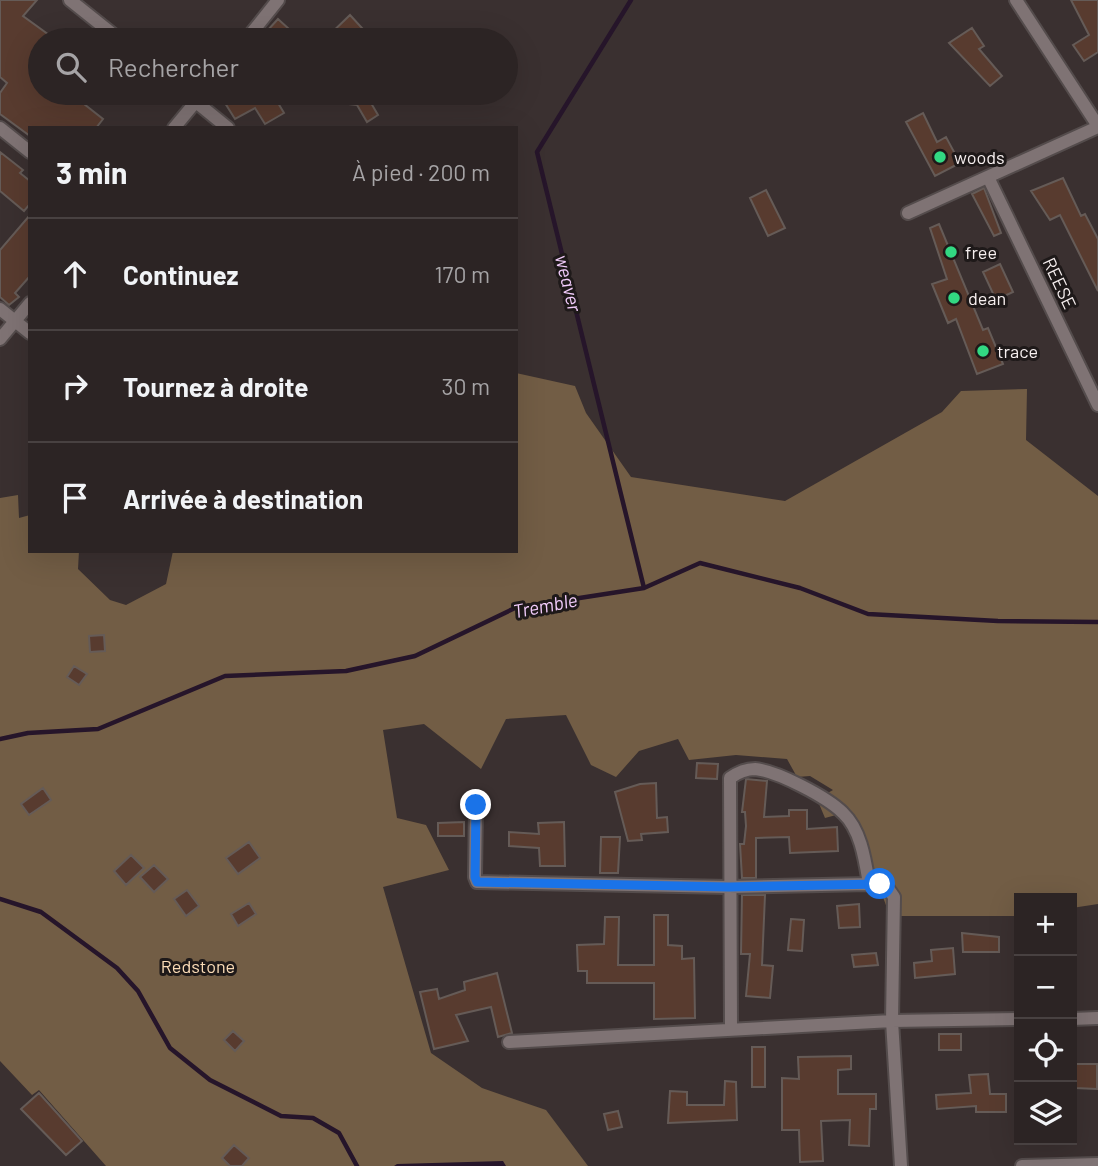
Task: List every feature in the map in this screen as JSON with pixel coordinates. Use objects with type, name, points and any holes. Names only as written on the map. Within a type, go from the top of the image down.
[{"type":"street","points":[[70,0],[105,28]]},
{"type":"street","points":[[256,28],[278,0]]},
{"type":"street","points":[[908,213],[1098,126],[1016,0]]},
{"type":"street","points":[[176,126],[193,105]]},
{"type":"street","points":[[206,105],[226,126]]},
{"type":"street","points":[[0,128],[28,150]]},
{"type":"street","name":"REESE","points":[[988,177],[1098,405]]},
{"type":"street","points":[[0,339],[28,305]]},
{"type":"street","points":[[0,309],[28,332]]},
{"type":"street","points":[[731,1029],[730,778],[738,772],[755,769],[814,793],[843,812],[864,853],[869,884]]},
{"type":"street","points":[[476,805],[477,882],[729,887],[869,884],[887,887],[894,897],[892,1021],[901,1166]]},
{"type":"street","points":[[1077,1019],[1098,1018]]},
{"type":"street","points":[[509,1042],[892,1021],[1014,1019]]},
{"type":"street","points":[[1022,1166],[1098,1164]]},
{"type":"green space","name":"Redstone","points":[[518,373],[575,386],[586,413],[631,477],[785,501],[942,412],[961,391],[1027,389],[1026,440],[1098,496],[1098,904],[1077,907],[1077,893],[1014,893],[1014,916],[890,916],[851,811],[825,818],[817,799],[833,790],[810,776],[797,777],[787,759],[736,755],[689,760],[678,739],[639,751],[616,777],[591,765],[566,715],[506,719],[481,769],[424,724],[383,730],[397,818],[426,825],[449,870],[383,887],[431,1053],[482,1088],[546,1110],[588,1166],[106,1166],[39,1090],[32,1095],[0,1061],[0,498],[18,495],[19,518],[28,516],[28,553],[79,553],[78,569],[110,600],[126,605],[166,584],[173,553],[518,553]]},
{"type":"shaded area","points":[[503,1161],[506,1166],[394,1166],[397,1164]]},
{"type":"building","points":[[0,0],[37,0],[23,16],[40,28],[28,28],[28,105],[85,105],[103,119],[98,126],[28,126],[28,135],[0,114],[0,93],[7,83],[0,77]]},
{"type":"building","points":[[1071,0],[1098,0],[1098,52],[1084,61],[1073,45],[1089,35]]},
{"type":"building","points":[[350,15],[362,28],[336,28]]},
{"type":"building","points":[[278,19],[288,28],[270,28]]},
{"type":"building","points":[[972,28],[984,46],[979,49],[1002,76],[990,86],[949,43]]},
{"type":"building","points":[[226,105],[279,105],[284,113],[265,124],[255,108],[235,119]]},
{"type":"building","points":[[357,105],[372,105],[378,115],[367,122]]},
{"type":"building","points":[[923,113],[937,142],[946,137],[960,163],[935,176],[906,122]]},
{"type":"building","points":[[0,152],[23,170],[20,173],[28,179],[28,206],[24,211],[0,191]]},
{"type":"building","points":[[1063,178],[1081,216],[1085,214],[1098,239],[1098,291],[1060,215],[1050,220],[1031,191]]},
{"type":"building","points":[[984,188],[1001,233],[994,236],[972,194]]},
{"type":"building","points":[[766,190],[785,228],[768,236],[750,198]]},
{"type":"building","points":[[28,217],[28,278],[15,293],[19,297],[9,305],[0,297],[0,250]]},
{"type":"building","points":[[939,224],[983,330],[988,328],[1003,364],[977,374],[956,319],[948,323],[932,284],[947,279],[930,228]]},
{"type":"building","points":[[1000,264],[1013,292],[996,300],[983,272]]},
{"type":"building","points":[[104,635],[105,651],[90,652],[89,636]]},
{"type":"building","points":[[74,666],[87,674],[79,685],[67,677]]},
{"type":"building","points":[[697,763],[718,764],[717,779],[696,778]]},
{"type":"building","points":[[746,779],[767,781],[764,817],[789,816],[789,810],[807,810],[807,829],[837,827],[838,851],[790,853],[789,837],[756,838],[756,878],[742,878],[740,844],[744,844],[746,826],[745,812],[742,812]]},
{"type":"building","points":[[656,783],[657,818],[667,817],[668,832],[641,834],[642,840],[628,841],[615,792],[640,784]]},
{"type":"building","points":[[43,788],[51,800],[29,815],[21,804]]},
{"type":"building","points":[[464,822],[464,836],[438,836],[438,823]]},
{"type":"building","points":[[564,822],[565,866],[540,866],[539,848],[509,846],[509,832],[539,834],[538,823]]},
{"type":"building","points":[[601,837],[620,837],[618,873],[600,873]]},
{"type":"building","points":[[249,842],[260,858],[238,874],[226,858]]},
{"type":"building","points":[[131,855],[144,868],[126,885],[114,871]]},
{"type":"building","points":[[154,865],[168,879],[154,892],[140,877]]},
{"type":"building","points":[[187,890],[199,906],[186,916],[174,899]]},
{"type":"building","points":[[742,895],[765,895],[762,965],[773,966],[770,998],[746,996],[750,954],[741,954]]},
{"type":"building","points":[[249,903],[256,914],[238,926],[231,914]]},
{"type":"building","points":[[859,904],[860,927],[839,928],[837,906]]},
{"type":"building","points":[[654,915],[668,915],[668,945],[682,946],[682,959],[694,958],[695,1018],[654,1019],[654,983],[587,983],[587,971],[578,971],[577,945],[604,944],[605,917],[619,917],[618,965],[654,965]]},
{"type":"building","points":[[791,919],[804,920],[802,951],[788,950]]},
{"type":"building","points":[[962,933],[999,937],[999,952],[963,952]]},
{"type":"building","points":[[953,948],[955,974],[915,978],[914,963],[932,961],[931,950]]},
{"type":"building","points":[[876,953],[878,965],[854,967],[852,955]]},
{"type":"building","points":[[497,973],[512,1033],[498,1037],[491,1007],[456,1015],[468,1041],[434,1049],[420,992],[437,989],[439,999],[465,990],[464,982]]},
{"type":"building","points":[[233,1031],[244,1041],[235,1051],[224,1040]]},
{"type":"building","points":[[939,1034],[961,1034],[961,1050],[939,1050]]},
{"type":"building","points":[[752,1047],[765,1047],[765,1087],[752,1087]]},
{"type":"building","points":[[851,1056],[851,1069],[838,1070],[838,1094],[876,1094],[876,1109],[870,1109],[869,1146],[849,1145],[850,1120],[821,1121],[823,1161],[800,1162],[799,1130],[782,1130],[782,1078],[799,1079],[798,1057]]},
{"type":"building","points":[[1077,1064],[1097,1064],[1097,1089],[1077,1088]]},
{"type":"building","points":[[988,1074],[990,1094],[1006,1094],[1006,1112],[976,1112],[976,1106],[937,1109],[936,1095],[971,1093],[969,1075]]},
{"type":"building","points":[[725,1081],[736,1082],[737,1120],[668,1123],[670,1091],[687,1092],[687,1105],[724,1105]]},
{"type":"building","points":[[39,1093],[82,1141],[66,1155],[21,1109]]},
{"type":"building","points":[[618,1111],[622,1127],[608,1130],[604,1114]]},
{"type":"building","points":[[234,1145],[249,1158],[242,1166],[230,1166],[222,1158]]},
{"type":"waterway","name":"weaver","points":[[631,0],[537,152],[644,588]]},
{"type":"waterway","name":"Tremble","points":[[0,739],[28,733],[98,729],[225,676],[346,671],[415,656],[515,608],[644,588],[700,563],[800,588],[868,614],[998,621],[1098,622]]},
{"type":"waterway","points":[[0,899],[41,912],[117,968],[138,991],[170,1048],[210,1080],[281,1116],[313,1118],[339,1133],[357,1166]]},
{"type":"place","name":"woods","points":[[940,157]]},
{"type":"place","name":"free","points":[[951,252]]},
{"type":"place","name":"dean","points":[[954,298]]},
{"type":"place","name":"trace","points":[[983,351]]},
{"type":"route","points":[[476,805],[477,882],[729,887],[880,884]]}]
